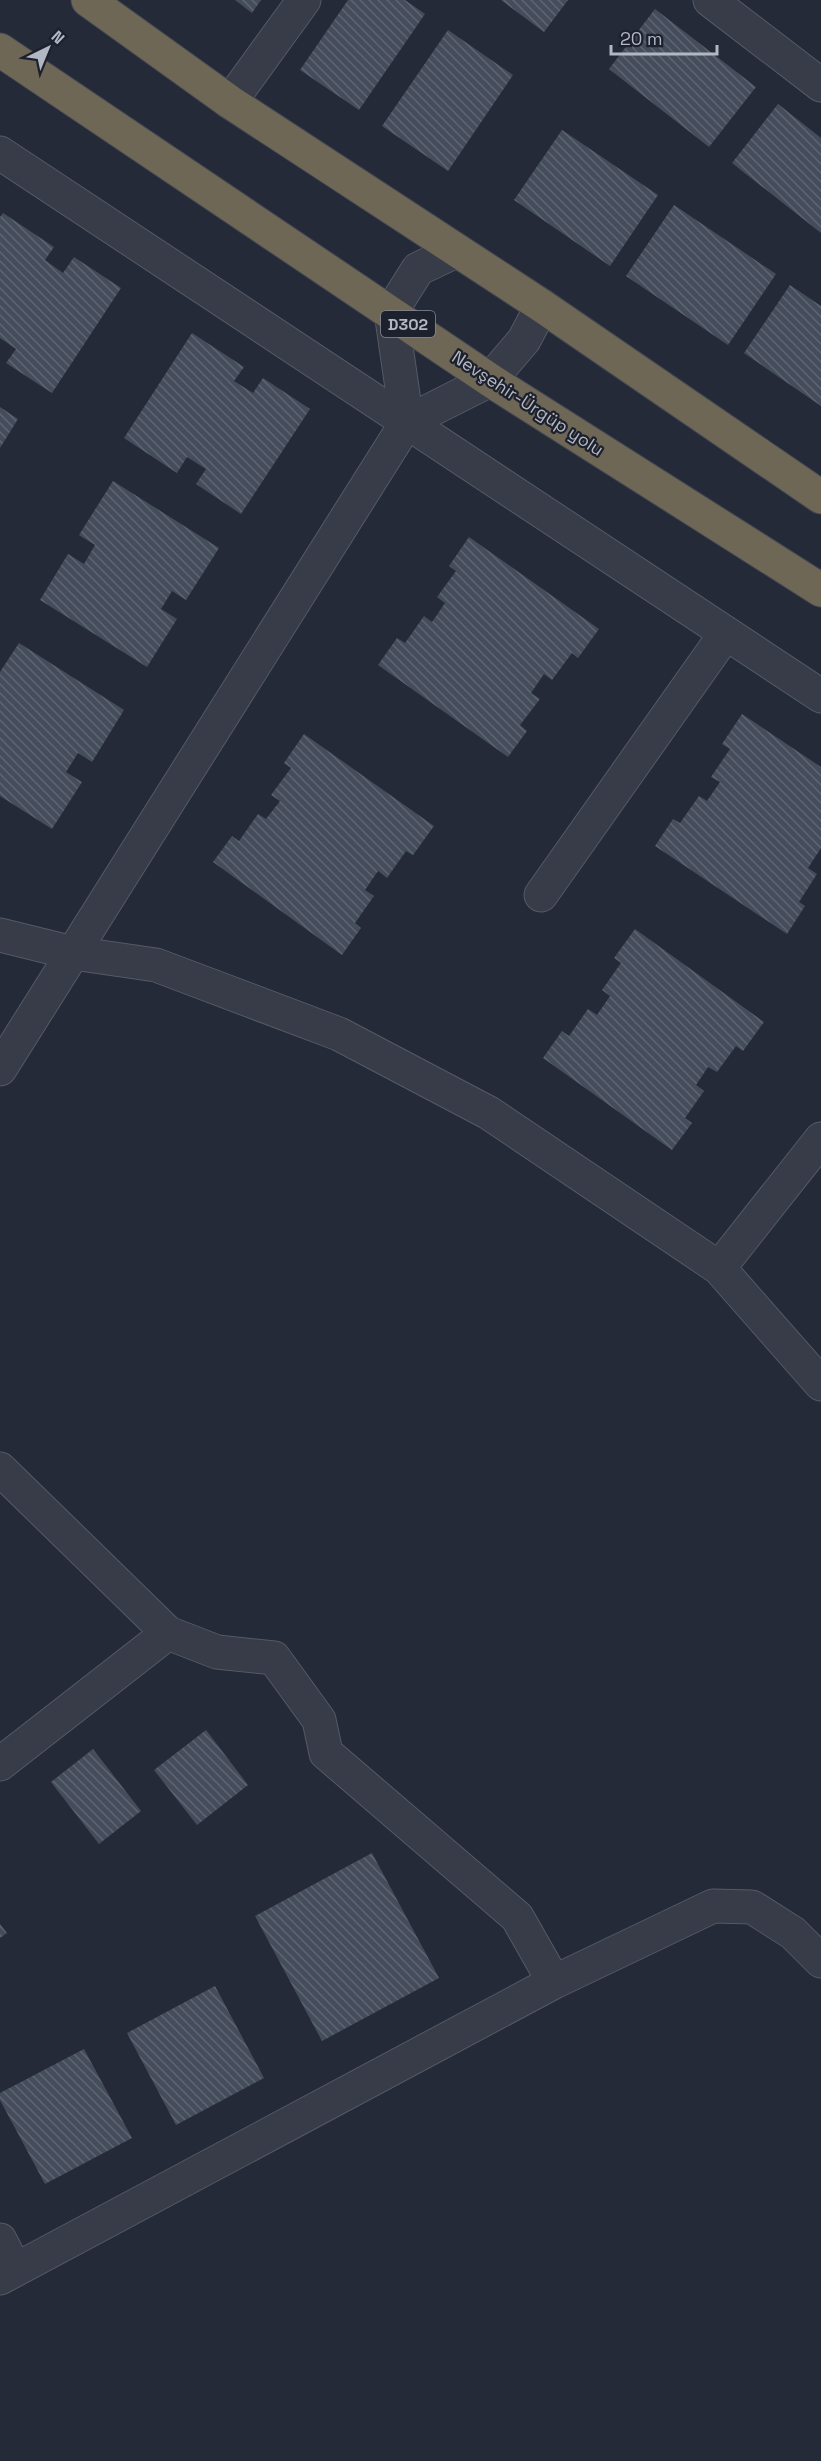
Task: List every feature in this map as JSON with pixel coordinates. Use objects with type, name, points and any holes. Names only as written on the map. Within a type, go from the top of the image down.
[{"type":"highway","points":[[88,0],[230,102],[542,306],[821,497]]},
{"type":"highway","name":"Nevşehir-Ürgüp yolu","points":[[0,50],[490,380],[821,590]]},
{"type":"street","points":[[230,102],[304,0]]},
{"type":"street","points":[[710,0],[817,75]]},
{"type":"street","points":[[0,153],[821,696]]},
{"type":"street","points":[[407,422],[391,312],[418,269],[456,251]]},
{"type":"street","points":[[0,1069],[407,422],[490,380],[524,340],[542,306]]},
{"type":"street","points":[[541,895],[726,633]]},
{"type":"street","points":[[0,935],[73,953],[156,965],[339,1034],[489,1113],[719,1268],[821,1384]]},
{"type":"street","points":[[719,1268],[821,1139]]},
{"type":"street","points":[[0,1469],[168,1633],[217,1652],[274,1658],[319,1720],[326,1753],[517,1917],[554,1982]]},
{"type":"street","points":[[0,1764],[168,1633]]},
{"type":"street","points":[[0,2241],[8,2273],[554,1982],[713,1906],[752,1908],[793,1933],[821,1961]]},
{"type":"building","points":[[235,0],[261,0],[252,13]]},
{"type":"building","points":[[348,0],[405,0],[425,14],[359,110],[300,70]]},
{"type":"building","points":[[501,0],[568,0],[544,32]]},
{"type":"building","points":[[655,9],[756,87],[709,147],[609,69]]},
{"type":"building","points":[[448,30],[513,75],[448,171],[382,126]]},
{"type":"building","points":[[778,104],[821,138],[821,233],[732,163]]},
{"type":"building","points":[[562,130],[658,195],[610,266],[514,200]]},
{"type":"building","points":[[674,205],[776,274],[728,345],[626,276]]},
{"type":"building","points":[[3,213],[54,247],[45,260],[63,273],[74,257],[121,288],[52,393],[6,363],[16,349],[0,338],[0,217]]},
{"type":"building","points":[[790,285],[821,306],[821,406],[744,353]]},
{"type":"building","points":[[192,333],[244,367],[234,381],[253,393],[263,378],[310,409],[241,514],[196,484],[206,469],[187,457],[177,473],[124,438]]},
{"type":"building","points":[[0,407],[18,419],[0,448]]},
{"type":"building","points":[[113,481],[219,548],[186,600],[172,591],[161,609],[177,619],[147,667],[40,600],[68,554],[84,564],[95,545],[79,535]]},
{"type":"building","points":[[469,537],[599,629],[578,658],[572,653],[552,680],[544,674],[531,693],[540,699],[520,725],[527,731],[508,757],[378,665],[397,638],[405,643],[424,616],[432,622],[445,603],[437,597],[456,571],[449,566]]},
{"type":"building","points":[[19,643],[124,710],[92,762],[78,753],[66,772],[82,782],[52,829],[0,796],[0,672]]},
{"type":"building","points":[[742,714],[821,767],[821,848],[808,868],[817,874],[799,902],[805,906],[787,934],[655,846],[673,819],[680,823],[699,796],[707,801],[720,782],[711,777],[730,749],[722,744]]},
{"type":"building","points":[[304,734],[434,826],[413,855],[406,851],[387,878],[378,871],[365,890],[374,896],[355,923],[361,928],[342,955],[213,862],[232,836],[239,841],[258,814],[266,819],[280,801],[271,795],[291,768],[284,763]]},
{"type":"building","points":[[635,929],[764,1022],[743,1051],[736,1046],[717,1072],[708,1067],[696,1085],[704,1091],[685,1118],[692,1123],[672,1150],[543,1058],[562,1031],[569,1036],[588,1009],[597,1015],[610,996],[602,990],[621,963],[614,958]]},
{"type":"building","points":[[206,1730],[248,1785],[197,1825],[154,1770]]},
{"type":"building","points":[[93,1749],[141,1811],[99,1844],[51,1782]]},
{"type":"building","points":[[372,1853],[439,1978],[322,2041],[255,1916]]},
{"type":"building","points":[[0,1924],[7,1933],[0,1938]]},
{"type":"building","points":[[215,1986],[264,2078],[176,2125],[127,2033]]},
{"type":"building","points":[[84,2049],[132,2138],[45,2184],[0,2100],[0,2093]]}]
